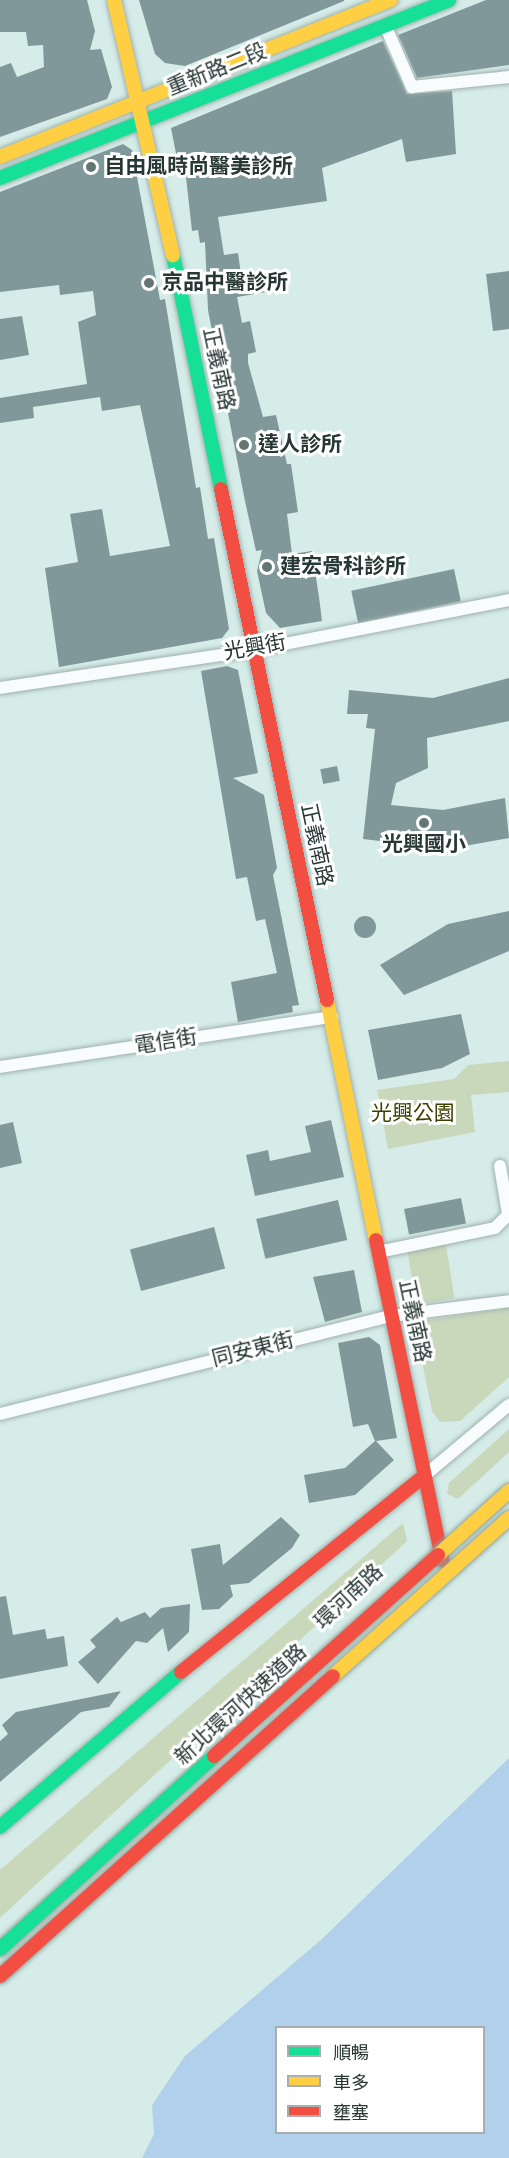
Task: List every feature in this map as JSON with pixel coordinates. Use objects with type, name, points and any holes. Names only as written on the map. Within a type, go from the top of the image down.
[{"type":"main road","name":"正義南路","points":[[114,0],[146,120],[254,650],[332,1017],[445,1578]]},
{"type":"main road","name":"重新路二段","points":[[0,157],[391,0]]},
{"type":"main road","name":"重新路二段","points":[[0,178],[449,0]]},
{"type":"main road","points":[[0,1827],[290,1580],[424,1476]]},
{"type":"main road","name":"環河南路","points":[[0,1935],[224,1742],[509,1477]]},
{"type":"main road","name":"新北環河快速道路","points":[[0,1948],[509,1491]]},
{"type":"main road","points":[[0,1976],[509,1520]]},
{"type":"main road","name":"新北環河快速道路","points":[[0,1976],[509,1520]]},
{"type":"street","points":[[385,25],[412,87],[509,77]]},
{"type":"street","name":"光興街","points":[[0,688],[254,650],[509,600]]},
{"type":"street","name":"電信街","points":[[0,1066],[332,1017]]},
{"type":"street","points":[[378,1251],[495,1228],[508,1214],[500,1166]]},
{"type":"street","name":"同安東街","points":[[0,1414],[391,1316],[509,1300]]},
{"type":"street","points":[[424,1476],[509,1406]]},
{"type":"street","points":[[0,1948],[14,1964]]},
{"type":"green space","name":"光興公園","points":[[509,1061],[509,1092],[471,1095],[475,1132],[388,1149],[377,1090],[454,1079],[468,1065]]},
{"type":"green space","points":[[446,1245],[454,1298],[416,1304],[407,1251]]},
{"type":"green space","points":[[509,1308],[509,1377],[460,1421],[440,1422],[432,1411],[414,1322]]},
{"type":"green space","points":[[509,1429],[509,1452],[458,1499],[447,1494],[449,1483]]},
{"type":"green space","points":[[403,1523],[407,1541],[0,1918],[0,1870]]},
{"type":"water","points":[[509,1758],[509,2158],[142,2158],[154,2134],[152,2105],[185,2056],[322,1939]]},
{"type":"building","points":[[0,0],[87,0],[95,31],[90,50],[101,49],[112,87],[107,99],[0,137],[0,67],[11,63],[17,77],[44,67],[43,45],[28,46],[26,32],[0,32]]},
{"type":"building","points":[[139,0],[344,1],[185,66],[165,63],[155,54]]},
{"type":"building","points":[[486,0],[509,0],[509,65],[417,78],[398,35]]},
{"type":"building","points":[[383,41],[407,94],[452,91],[456,154],[406,162],[402,139],[322,168],[327,201],[218,217],[224,255],[238,253],[242,281],[270,276],[272,291],[237,297],[242,323],[250,321],[256,352],[248,354],[248,363],[263,417],[276,415],[287,464],[291,464],[298,512],[287,514],[292,554],[312,551],[319,597],[322,621],[280,628],[266,613],[257,571],[262,550],[256,551],[208,310],[205,242],[200,243],[198,230],[192,231],[185,168],[179,169],[171,128]]},
{"type":"building","points":[[123,144],[132,150],[160,300],[165,299],[196,488],[200,487],[208,539],[214,538],[229,629],[222,638],[59,667],[45,568],[78,562],[70,514],[102,509],[110,556],[170,546],[140,405],[102,411],[100,397],[33,407],[34,418],[0,423],[0,398],[87,384],[78,322],[96,315],[93,291],[60,295],[59,285],[0,292],[0,192]]},
{"type":"building","points":[[509,271],[509,329],[493,331],[486,274]]},
{"type":"building","points":[[22,316],[29,355],[0,360],[0,319]]},
{"type":"building","points":[[454,569],[461,601],[358,623],[351,591]]},
{"type":"building","points":[[227,666],[238,670],[258,773],[233,778],[264,795],[277,868],[273,875],[299,1005],[292,1006],[293,1012],[238,1022],[231,982],[277,973],[265,919],[256,921],[247,877],[236,879],[201,671]]},
{"type":"building","points":[[509,678],[509,721],[427,738],[428,768],[396,783],[391,805],[443,810],[505,798],[509,838],[448,849],[363,839],[375,729],[366,728],[368,714],[347,714],[349,690],[433,698]]},
{"type":"building","points":[[337,766],[340,781],[323,784],[320,769]]},
{"type":"building","points":[[509,911],[509,951],[404,995],[380,965],[448,924]]},
{"type":"building","points":[[361,916],[369,916],[376,923],[376,931],[369,938],[361,938],[354,931],[354,923]]},
{"type":"building","points":[[461,1014],[470,1054],[442,1068],[378,1080],[368,1030]]},
{"type":"building","points":[[331,1120],[344,1177],[255,1196],[246,1155],[268,1150],[270,1161],[311,1152],[305,1126]]},
{"type":"building","points":[[13,1122],[22,1163],[0,1168],[0,1125]]},
{"type":"building","points":[[461,1198],[466,1224],[409,1235],[404,1209]]},
{"type":"building","points":[[338,1200],[347,1240],[265,1259],[256,1219]]},
{"type":"building","points":[[214,1227],[225,1269],[141,1291],[130,1250]]},
{"type":"building","points":[[354,1270],[362,1312],[325,1322],[313,1277]]},
{"type":"building","points":[[369,1337],[380,1345],[397,1438],[376,1441],[394,1460],[355,1495],[309,1503],[304,1475],[345,1468],[375,1441],[368,1424],[353,1427],[338,1343]]},
{"type":"building","points":[[281,1517],[300,1535],[292,1548],[249,1583],[230,1585],[233,1596],[219,1609],[202,1610],[191,1549],[220,1544],[223,1565]]},
{"type":"building","points":[[6,1596],[13,1635],[45,1629],[47,1639],[64,1636],[68,1666],[0,1679],[0,1597]]},
{"type":"building","points":[[190,1604],[189,1632],[168,1652],[163,1628],[147,1643],[136,1641],[98,1684],[78,1662],[96,1647],[90,1640],[117,1617],[121,1622],[145,1612],[150,1618],[161,1608]]},
{"type":"building","points":[[121,1691],[109,1707],[81,1712],[0,1782],[0,1741],[8,1734],[2,1725],[16,1712]]},
{"type":"traffic: fast","points":[[0,178],[449,0]]},
{"type":"traffic: fast","points":[[173,255],[221,489]]},
{"type":"traffic: fast","points":[[0,1827],[181,1672]]},
{"type":"traffic: fast","points":[[0,1949],[214,1756]]},
{"type":"traffic: slow","points":[[114,0],[173,255]]},
{"type":"traffic: slow","points":[[0,157],[391,0]]},
{"type":"traffic: slow","points":[[327,1000],[376,1240]]},
{"type":"traffic: slow","points":[[438,1555],[509,1491]]},
{"type":"traffic: slow","points":[[333,1676],[509,1518]]},
{"type":"traffic: jam","points":[[221,489],[327,1000]]},
{"type":"traffic: jam","points":[[376,1240],[442,1560]]},
{"type":"traffic: jam","points":[[181,1672],[424,1476]]},
{"type":"traffic: jam","points":[[214,1756],[438,1555]]},
{"type":"traffic: jam","points":[[0,1976],[333,1676]]},
{"type":"place","name":"自由風時尚醫美診所","points":[[91,167]]},
{"type":"place","name":"京品中醫診所","points":[[149,283]]},
{"type":"place","name":"達人診所","points":[[244,445]]},
{"type":"place","name":"建宏骨科診所","points":[[267,567]]},
{"type":"place","name":"光興國小","points":[[424,823]]}]
